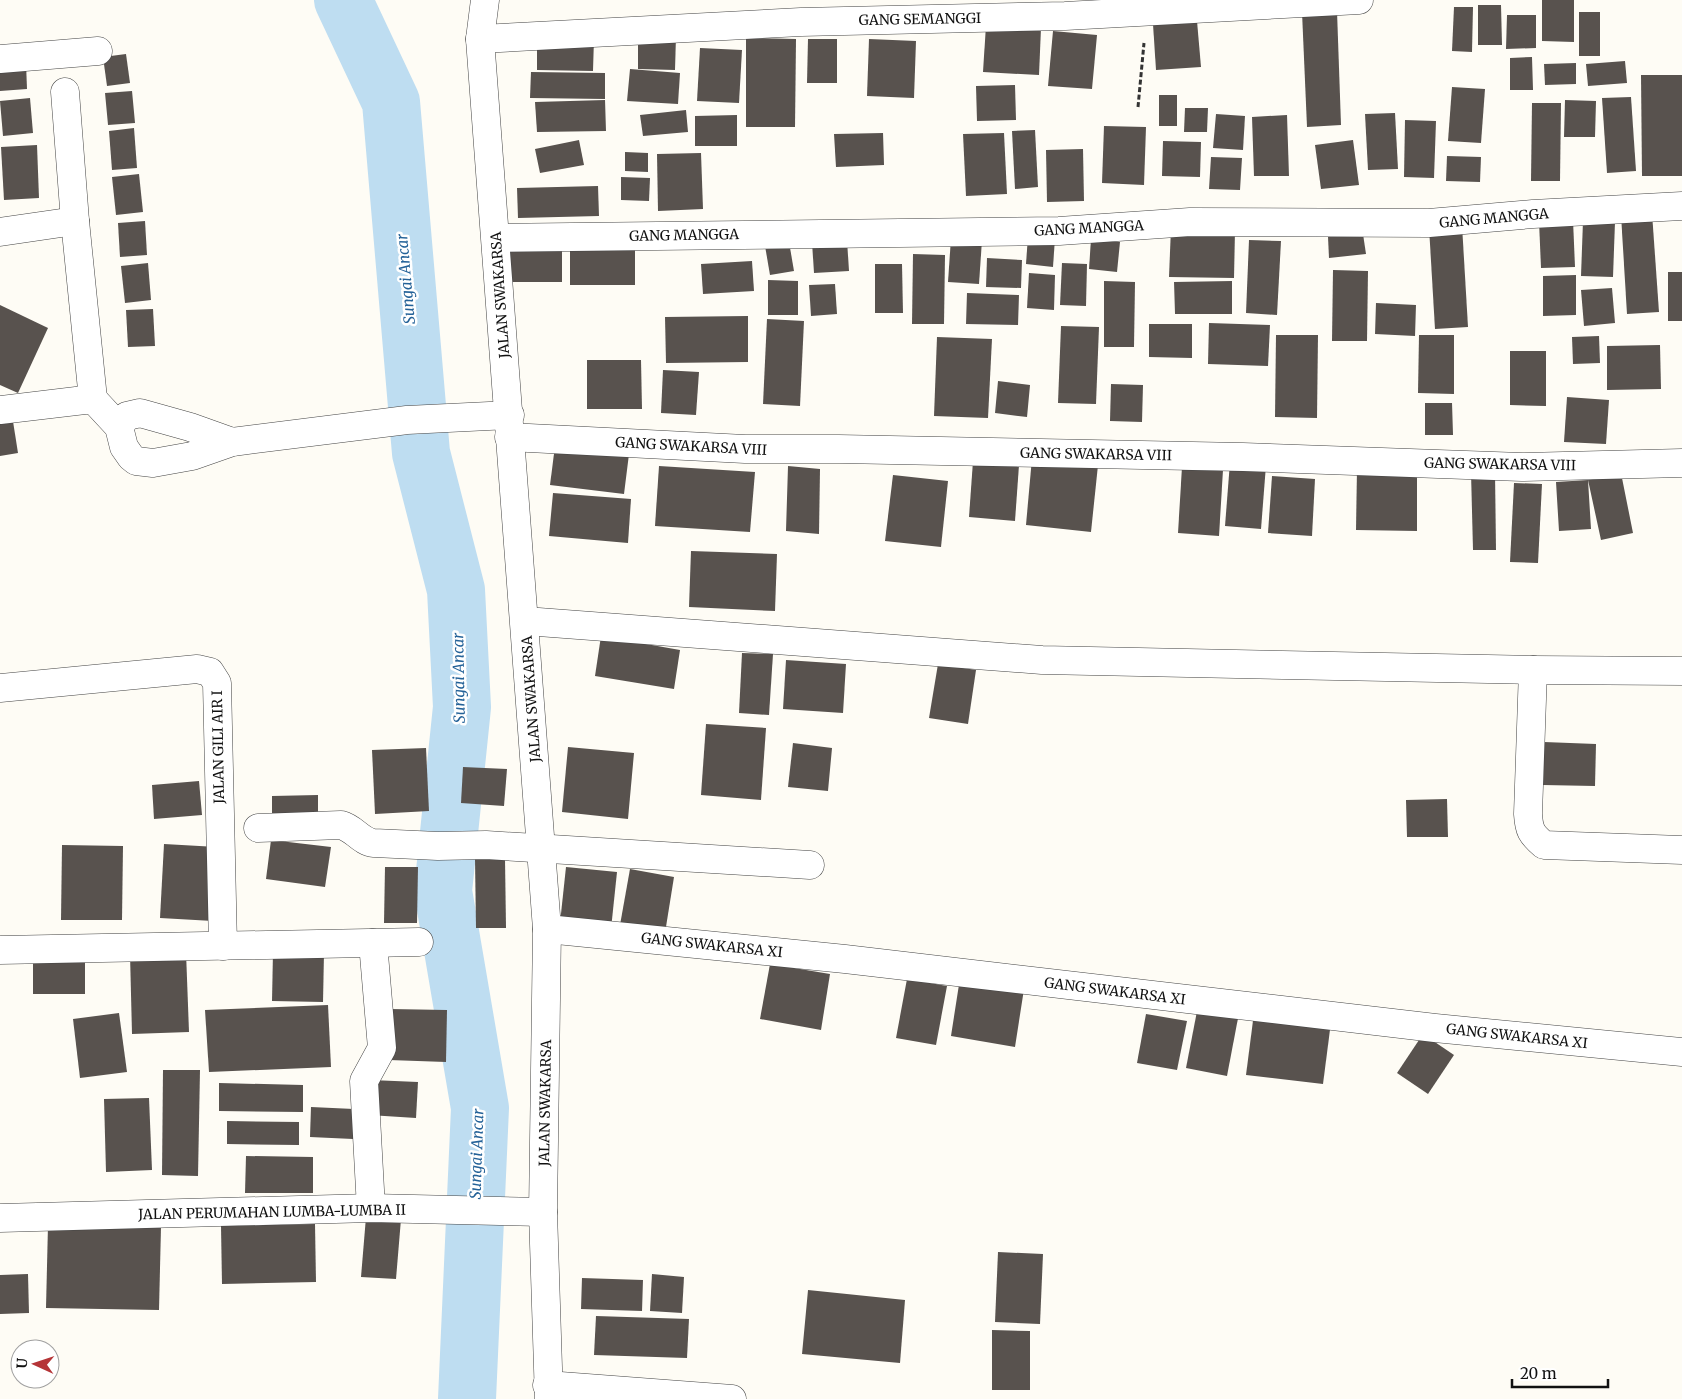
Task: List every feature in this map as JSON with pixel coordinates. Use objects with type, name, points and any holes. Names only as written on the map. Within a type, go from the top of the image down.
[{"type":"street","name":"JALAN SWAKARSA","points":[[485,0],[480,39],[547,928],[535,1211],[548,1392]]},
{"type":"street","name":"GANG SEMANGGI","points":[[480,39],[801,22],[1065,16],[1359,0]]},
{"type":"street","points":[[0,59],[98,51]]},
{"type":"street","points":[[65,92],[75,221],[93,399],[119,427],[124,447],[136,461],[153,463],[192,456],[232,442]]},
{"type":"street","name":"GANG MANGGA","points":[[496,238],[1059,231],[1190,222],[1429,223],[1533,214],[1682,206]]},
{"type":"street","points":[[0,232],[75,221]]},
{"type":"street","points":[[0,410],[93,399]]},
{"type":"street","points":[[119,427],[126,416],[140,414],[190,427],[232,442]]},
{"type":"street","name":"GANG SWAKARSA VIII","points":[[232,442],[407,420],[480,416],[510,426],[745,449],[849,449],[1243,457],[1522,467],[1682,463]]},
{"type":"street","points":[[525,621],[1042,660],[1533,670],[1682,671]]},
{"type":"street","name":"JALAN GILI AIR I","points":[[0,688],[197,669],[210,672],[217,683],[222,946]]},
{"type":"street","points":[[1533,670],[1528,814],[1529,828],[1534,837],[1544,845],[1682,850]]},
{"type":"street","points":[[258,828],[341,825],[347,827],[368,842],[438,846],[486,845],[810,865]]},
{"type":"street","name":"GANG SWAKARSA XI","points":[[547,928],[845,959],[1435,1028],[1682,1052]]},
{"type":"street","points":[[0,950],[419,942]]},
{"type":"street","points":[[371,1208],[364,1081],[382,1048],[373,943]]},
{"type":"street","name":"JALAN PERUMAHAN LUMBA-LUMBA II","points":[[0,1218],[371,1208],[535,1211]]},
{"type":"street","points":[[548,1392],[732,1399]]},
{"type":"path","points":[[1138,108],[1147,12]]},
{"type":"building","points":[[1542,0],[1574,0],[1574,42],[1542,41]]},
{"type":"building","points":[[1478,5],[1501,5],[1502,45],[1478,45]]},
{"type":"building","points":[[1454,7],[1473,7],[1472,52],[1452,51]]},
{"type":"building","points":[[1337,11],[1341,125],[1307,127],[1302,12]]},
{"type":"building","points":[[1579,12],[1600,12],[1600,56],[1579,56]]},
{"type":"building","points":[[1507,15],[1536,15],[1536,48],[1506,49]]},
{"type":"building","points":[[1197,21],[1201,67],[1156,70],[1153,24]]},
{"type":"building","points":[[986,25],[1041,28],[1039,75],[983,72]]},
{"type":"building","points":[[1053,31],[1097,35],[1092,89],[1048,86]]},
{"type":"building","points":[[638,35],[676,36],[675,70],[638,69]]},
{"type":"building","points":[[537,37],[594,38],[593,71],[537,70]]},
{"type":"building","points":[[746,38],[796,39],[795,127],[746,127]]},
{"type":"building","points":[[808,39],[837,39],[837,83],[807,83]]},
{"type":"building","points":[[869,39],[916,41],[914,98],[867,96]]},
{"type":"building","points":[[700,48],[742,50],[739,103],[697,101]]},
{"type":"building","points":[[126,54],[130,83],[107,86],[103,57]]},
{"type":"building","points":[[1532,57],[1533,90],[1510,90],[1510,58]]},
{"type":"building","points":[[1625,61],[1627,83],[1588,86],[1586,64]]},
{"type":"building","points":[[26,63],[27,89],[0,91],[0,65]]},
{"type":"building","points":[[1576,63],[1576,84],[1545,85],[1544,64]]},
{"type":"building","points":[[630,69],[680,73],[678,104],[627,101]]},
{"type":"building","points":[[531,72],[605,73],[605,99],[530,98]]},
{"type":"building","points":[[1641,75],[1682,75],[1682,176],[1642,176]]},
{"type":"building","points":[[1015,85],[1016,120],[977,121],[976,86]]},
{"type":"building","points":[[1452,87],[1485,89],[1481,143],[1448,141]]},
{"type":"building","points":[[132,91],[135,123],[108,125],[105,93]]},
{"type":"building","points":[[1159,95],[1177,95],[1177,126],[1159,126]]},
{"type":"building","points":[[1631,97],[1636,171],[1607,173],[1602,98]]},
{"type":"building","points":[[30,98],[33,133],[3,136],[0,101]]},
{"type":"building","points":[[605,100],[606,131],[537,132],[535,102]]},
{"type":"building","points":[[1565,100],[1596,101],[1595,137],[1564,137]]},
{"type":"building","points":[[1532,103],[1561,103],[1560,181],[1531,181]]},
{"type":"building","points":[[1185,108],[1208,108],[1207,132],[1184,132]]},
{"type":"building","points":[[686,110],[688,132],[643,136],[640,115]]},
{"type":"building","points":[[1395,113],[1398,169],[1368,170],[1365,114]]},
{"type":"building","points":[[1216,114],[1245,116],[1243,150],[1213,148]]},
{"type":"building","points":[[737,115],[737,146],[695,146],[695,116]]},
{"type":"building","points":[[1287,115],[1289,176],[1254,176],[1252,117]]},
{"type":"building","points":[[1405,120],[1436,121],[1434,178],[1404,177]]},
{"type":"building","points":[[1104,126],[1146,127],[1144,185],[1102,183]]},
{"type":"building","points":[[134,128],[137,168],[112,170],[109,131]]},
{"type":"building","points":[[1035,130],[1038,187],[1015,189],[1012,131]]},
{"type":"building","points":[[883,133],[884,165],[836,167],[834,134]]},
{"type":"building","points":[[1004,133],[1007,194],[966,196],[963,134]]},
{"type":"building","points":[[579,140],[584,165],[540,173],[535,149]]},
{"type":"building","points":[[1353,140],[1359,185],[1321,189],[1315,145]]},
{"type":"building","points":[[1163,141],[1201,142],[1200,177],[1162,176]]},
{"type":"building","points":[[37,145],[39,198],[4,200],[1,147]]},
{"type":"building","points":[[1083,149],[1084,201],[1047,202],[1046,150]]},
{"type":"building","points":[[625,152],[648,153],[648,172],[625,171]]},
{"type":"building","points":[[701,153],[703,209],[658,211],[657,154]]},
{"type":"building","points":[[1447,156],[1481,157],[1480,182],[1446,181]]},
{"type":"building","points":[[1211,157],[1242,158],[1240,190],[1209,189]]},
{"type":"building","points":[[139,174],[143,212],[116,215],[112,177]]},
{"type":"building","points":[[621,177],[650,178],[649,201],[621,200]]},
{"type":"building","points":[[598,186],[599,216],[518,218],[517,188]]},
{"type":"building","points":[[1652,213],[1659,312],[1627,314],[1621,215]]},
{"type":"building","points":[[1573,220],[1575,267],[1541,268],[1539,221]]},
{"type":"building","points":[[145,221],[147,255],[120,257],[118,223]]},
{"type":"building","points":[[1583,221],[1615,222],[1613,277],[1581,276]]},
{"type":"building","points":[[1462,225],[1468,327],[1435,329],[1429,227]]},
{"type":"building","points":[[1171,228],[1235,230],[1234,278],[1169,277]]},
{"type":"building","points":[[1363,234],[1366,254],[1329,258],[1328,237]]},
{"type":"building","points":[[788,236],[794,271],[770,275],[764,240]]},
{"type":"building","points":[[1028,236],[1055,238],[1053,267],[1026,264]]},
{"type":"building","points":[[951,238],[982,240],[979,284],[948,282]]},
{"type":"building","points":[[570,239],[635,240],[635,285],[570,285]]},
{"type":"building","points":[[1091,239],[1120,242],[1117,272],[1089,269]]},
{"type":"building","points":[[847,240],[849,271],[814,273],[812,242]]},
{"type":"building","points":[[1249,240],[1281,241],[1277,315],[1246,313]]},
{"type":"building","points":[[510,245],[562,245],[562,282],[510,282]]},
{"type":"building","points":[[913,254],[945,255],[944,324],[912,324]]},
{"type":"building","points":[[987,258],[1022,260],[1021,288],[986,287]]},
{"type":"building","points":[[752,261],[754,291],[703,294],[701,264]]},
{"type":"building","points":[[148,263],[151,300],[125,303],[121,266]]},
{"type":"building","points":[[1062,263],[1087,264],[1086,306],[1060,305]]},
{"type":"building","points":[[875,264],[902,264],[903,313],[875,313]]},
{"type":"building","points":[[1333,270],[1368,271],[1367,341],[1332,341]]},
{"type":"building","points":[[1668,272],[1682,272],[1682,321],[1668,321]]},
{"type":"building","points":[[1029,273],[1055,275],[1054,310],[1027,308]]},
{"type":"building","points":[[1576,275],[1576,315],[1543,316],[1543,276]]},
{"type":"building","points":[[768,280],[798,281],[798,315],[768,315]]},
{"type":"building","points":[[1104,281],[1135,282],[1134,347],[1104,347]]},
{"type":"building","points":[[1232,281],[1232,314],[1175,314],[1174,282]]},
{"type":"building","points":[[835,284],[837,314],[811,316],[809,285]]},
{"type":"building","points":[[1612,288],[1615,323],[1584,326],[1581,290]]},
{"type":"building","points":[[967,293],[1019,295],[1018,325],[966,324]]},
{"type":"building","points":[[1376,303],[1416,305],[1415,336],[1375,334]]},
{"type":"building","points":[[0,305],[48,328],[18,393],[0,385]]},
{"type":"building","points":[[153,309],[155,346],[128,347],[126,310]]},
{"type":"building","points":[[748,316],[748,362],[666,363],[665,317]]},
{"type":"building","points":[[767,319],[804,321],[800,406],[763,404]]},
{"type":"building","points":[[1209,323],[1270,325],[1268,366],[1208,364]]},
{"type":"building","points":[[1149,324],[1192,324],[1192,358],[1149,357]]},
{"type":"building","points":[[1061,326],[1099,327],[1096,404],[1058,403]]},
{"type":"building","points":[[1276,335],[1318,335],[1317,418],[1275,417]]},
{"type":"building","points":[[1419,335],[1454,335],[1454,394],[1418,393]]},
{"type":"building","points":[[1599,336],[1600,363],[1573,364],[1572,337]]},
{"type":"building","points":[[937,337],[992,339],[988,418],[934,416]]},
{"type":"building","points":[[1660,345],[1661,389],[1607,390],[1607,346]]},
{"type":"building","points":[[1510,351],[1546,351],[1546,406],[1510,405]]},
{"type":"building","points":[[587,360],[641,360],[642,409],[587,409]]},
{"type":"building","points":[[663,370],[699,372],[696,415],[661,413]]},
{"type":"building","points":[[998,381],[1030,385],[1027,417],[995,413]]},
{"type":"building","points":[[1111,384],[1143,385],[1142,422],[1110,421]]},
{"type":"building","points":[[1567,397],[1609,400],[1606,444],[1564,442]]},
{"type":"building","points":[[1425,403],[1452,403],[1453,435],[1425,435]]},
{"type":"building","points":[[12,415],[18,453],[0,456],[0,417]]},
{"type":"building","points":[[555,446],[629,454],[624,494],[550,485]]},
{"type":"building","points":[[1032,458],[1098,465],[1091,532],[1026,525]]},
{"type":"building","points":[[973,461],[1019,465],[1015,521],[969,517]]},
{"type":"building","points":[[1230,462],[1266,465],[1261,529],[1225,526]]},
{"type":"building","points":[[659,466],[755,472],[750,532],[655,526]]},
{"type":"building","points":[[788,466],[820,469],[819,534],[786,531]]},
{"type":"building","points":[[1182,467],[1223,470],[1219,536],[1178,533]]},
{"type":"building","points":[[1357,469],[1417,469],[1417,531],[1356,530]]},
{"type":"building","points":[[1471,472],[1495,472],[1496,550],[1473,550]]},
{"type":"building","points":[[1621,473],[1633,533],[1601,540],[1588,480]]},
{"type":"building","points":[[893,475],[948,481],[941,547],[885,541]]},
{"type":"building","points":[[1272,476],[1315,479],[1312,536],[1268,533]]},
{"type":"building","points":[[1588,480],[1591,529],[1559,531],[1556,482]]},
{"type":"building","points":[[1514,483],[1542,484],[1538,563],[1510,562]]},
{"type":"building","points":[[553,493],[631,499],[628,543],[549,536]]},
{"type":"building","points":[[691,551],[777,554],[775,611],[689,607]]},
{"type":"building","points":[[601,636],[680,650],[674,689],[595,676]]},
{"type":"building","points":[[742,653],[773,654],[769,715],[739,713]]},
{"type":"building","points":[[786,660],[846,664],[843,713],[783,709]]},
{"type":"building","points":[[938,664],[976,670],[968,724],[929,718]]},
{"type":"building","points":[[706,724],[766,728],[761,800],[701,795]]},
{"type":"building","points":[[1544,742],[1596,744],[1595,786],[1543,785]]},
{"type":"building","points":[[793,743],[832,748],[828,791],[788,787]]},
{"type":"building","points":[[568,747],[634,753],[628,819],[562,812]]},
{"type":"building","points":[[426,748],[429,811],[375,814],[372,750]]},
{"type":"building","points":[[463,767],[507,769],[504,806],[461,803]]},
{"type":"building","points":[[199,781],[202,815],[154,819],[152,785]]},
{"type":"building","points":[[318,795],[318,821],[272,822],[272,796]]},
{"type":"building","points":[[1447,799],[1448,837],[1407,837],[1406,800]]},
{"type":"building","points":[[271,840],[331,847],[325,887],[266,879]]},
{"type":"building","points":[[164,844],[217,847],[213,921],[160,918]]},
{"type":"building","points":[[62,845],[123,846],[122,920],[61,920]]},
{"type":"building","points":[[475,859],[505,859],[506,928],[476,928]]},
{"type":"building","points":[[385,867],[418,867],[417,923],[384,923]]},
{"type":"building","points":[[566,867],[617,872],[611,929],[560,923]]},
{"type":"building","points":[[630,869],[674,877],[665,933],[620,925]]},
{"type":"building","points":[[33,952],[85,952],[85,994],[33,994]]},
{"type":"building","points":[[186,952],[189,1032],[132,1034],[130,954]]},
{"type":"building","points":[[273,952],[324,953],[323,1002],[272,1001]]},
{"type":"building","points":[[770,964],[830,974],[821,1030],[760,1019]]},
{"type":"building","points":[[960,978],[1024,989],[1015,1047],[951,1036]]},
{"type":"building","points":[[907,979],[947,986],[936,1045],[896,1038]]},
{"type":"building","points":[[328,1005],[331,1067],[209,1072],[205,1010]]},
{"type":"building","points":[[1198,1006],[1239,1013],[1227,1076],[1186,1068]]},
{"type":"building","points":[[390,1009],[447,1010],[446,1062],[389,1060]]},
{"type":"building","points":[[119,1013],[127,1072],[80,1078],[73,1019]]},
{"type":"building","points":[[1254,1013],[1331,1022],[1323,1084],[1246,1075]]},
{"type":"building","points":[[1146,1014],[1187,1021],[1177,1070],[1137,1063]]},
{"type":"building","points":[[1423,1034],[1454,1055],[1428,1094],[1397,1073]]},
{"type":"building","points":[[163,1070],[200,1070],[198,1176],[162,1175]]},
{"type":"building","points":[[371,1080],[418,1082],[416,1118],[369,1115]]},
{"type":"building","points":[[219,1083],[303,1085],[303,1112],[219,1111]]},
{"type":"building","points":[[149,1098],[152,1170],[106,1172],[104,1099]]},
{"type":"building","points":[[311,1107],[354,1109],[353,1139],[310,1137]]},
{"type":"building","points":[[227,1121],[299,1122],[299,1145],[227,1144]]},
{"type":"building","points":[[246,1156],[313,1157],[313,1193],[245,1193]]},
{"type":"building","points":[[366,1217],[401,1219],[396,1279],[361,1277]]},
{"type":"building","points":[[315,1224],[316,1282],[222,1284],[221,1226]]},
{"type":"building","points":[[48,1225],[161,1227],[159,1310],[46,1308]]},
{"type":"building","points":[[998,1252],[1043,1254],[1040,1324],[995,1322]]},
{"type":"building","points":[[28,1274],[29,1313],[0,1314],[0,1275]]},
{"type":"building","points":[[652,1274],[684,1277],[682,1313],[650,1311]]},
{"type":"building","points":[[582,1278],[643,1280],[642,1311],[581,1309]]},
{"type":"building","points":[[808,1290],[905,1300],[900,1363],[802,1354]]},
{"type":"building","points":[[596,1316],[689,1319],[687,1358],[594,1355]]},
{"type":"building","points":[[992,1330],[1030,1331],[1030,1390],[992,1390]]},
{"type":"waterway","name":"Sungai Ancar","points":[[343,0],[391,102],[421,453],[456,590],[462,707],[443,891],[480,1108],[467,1399]]}]
